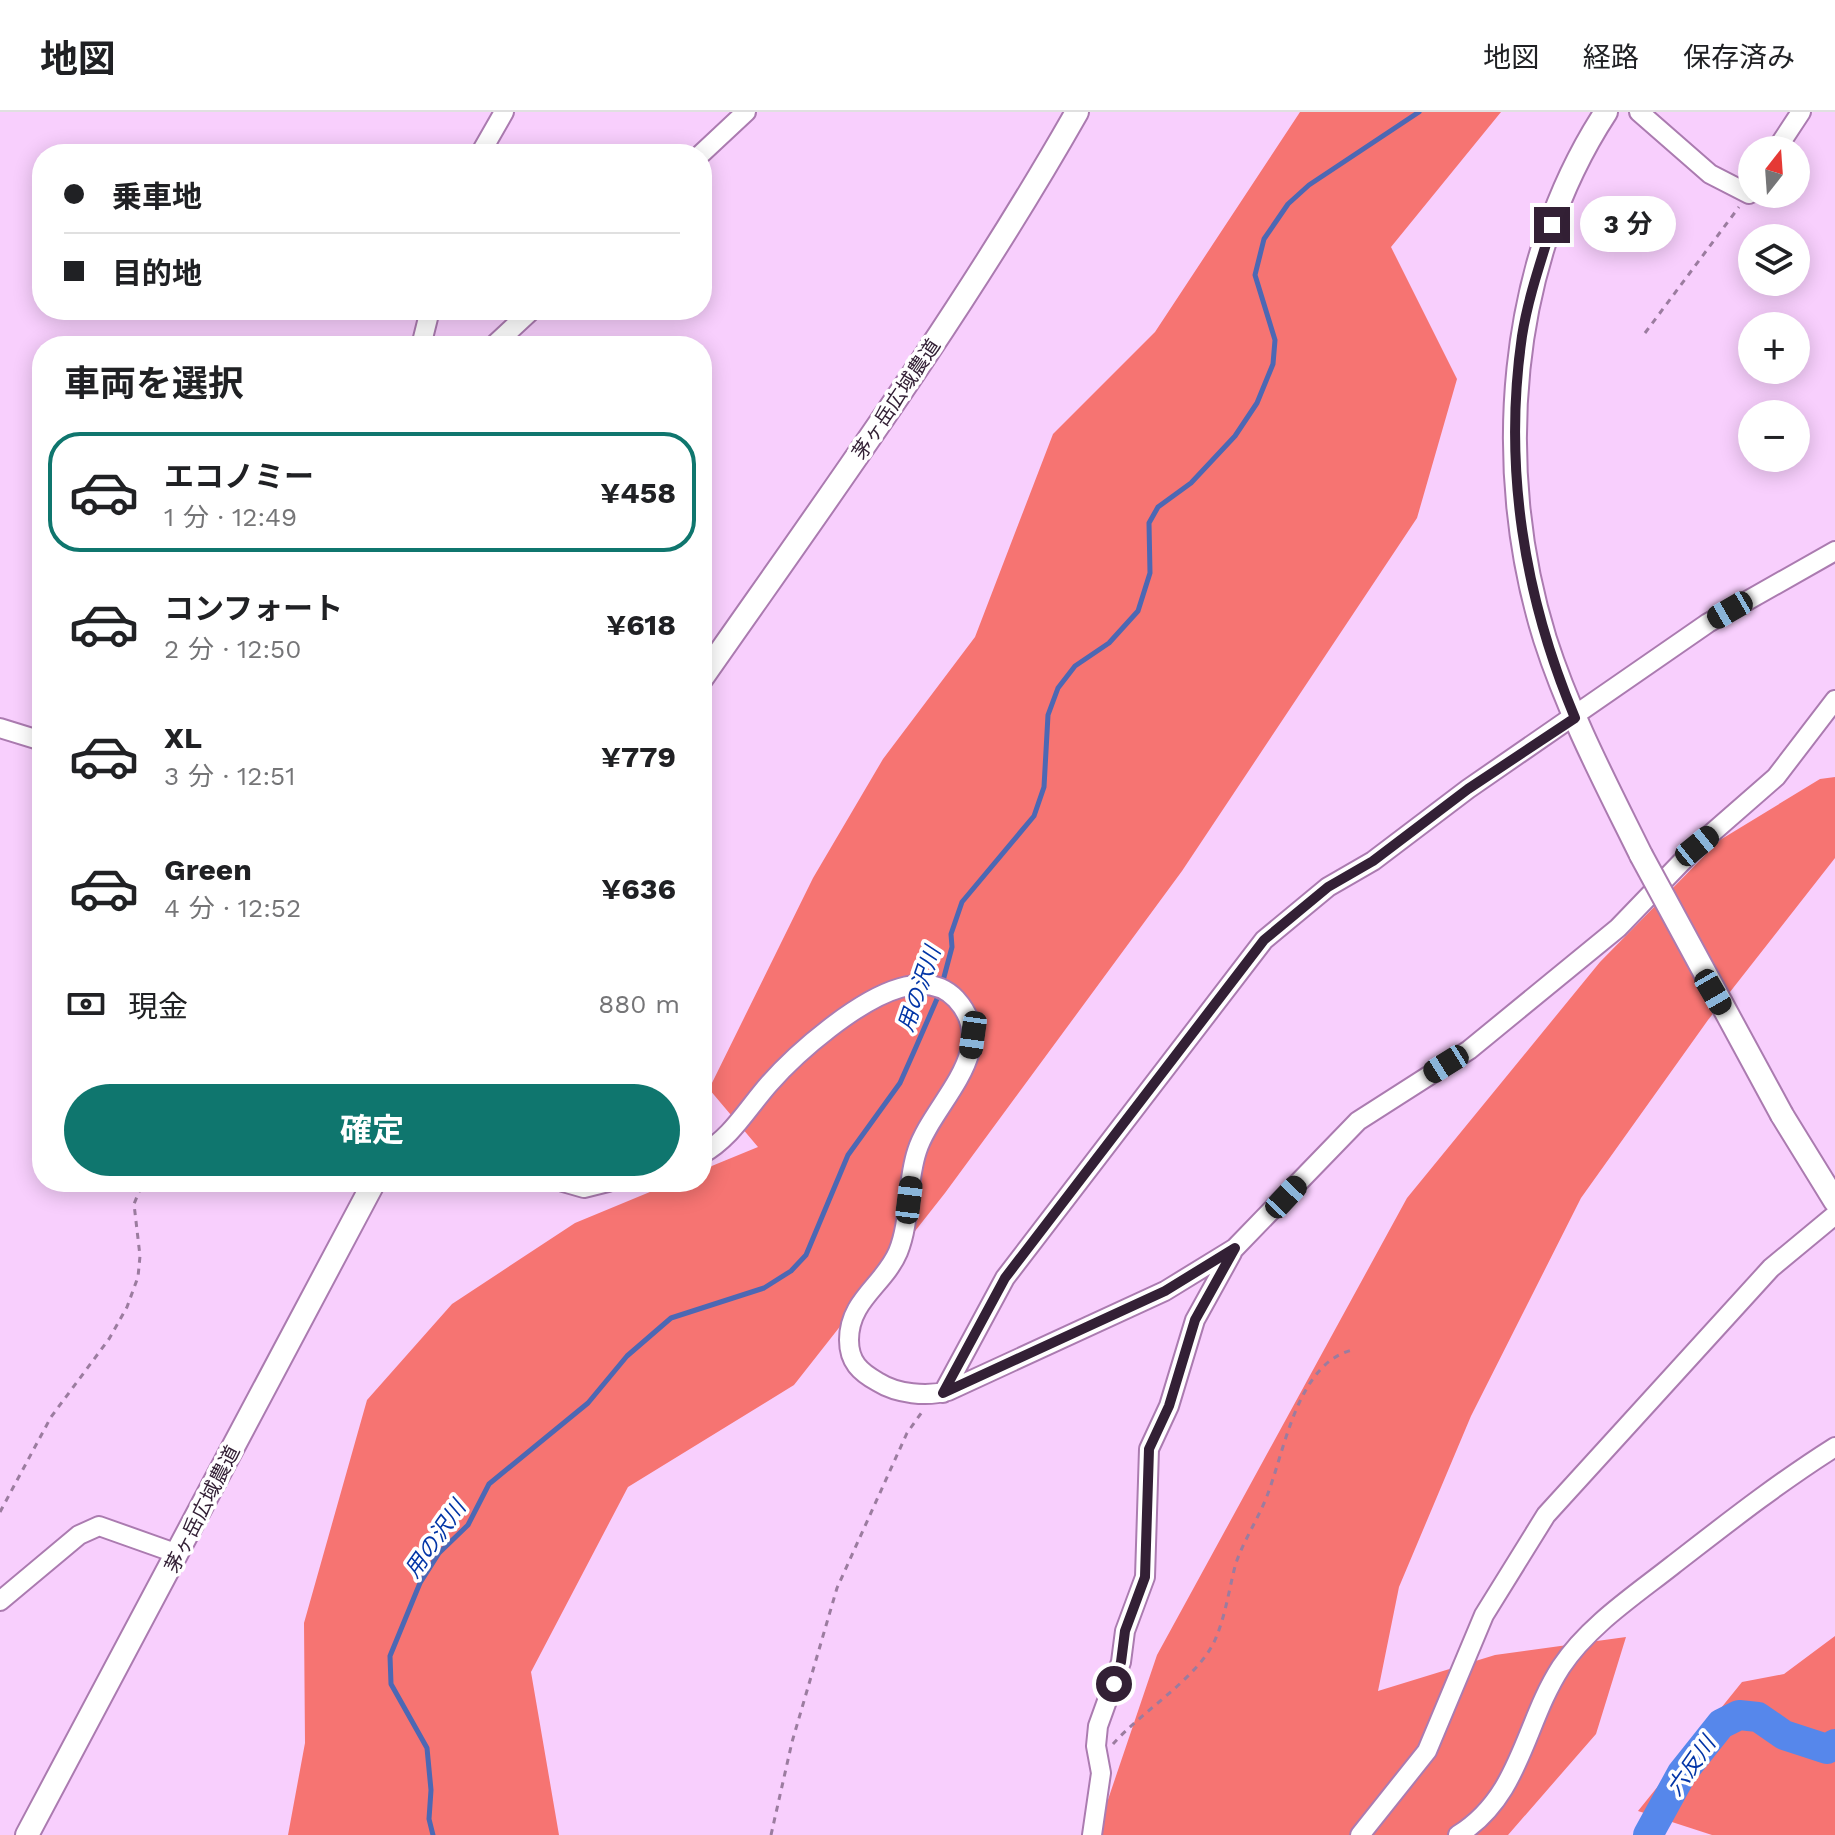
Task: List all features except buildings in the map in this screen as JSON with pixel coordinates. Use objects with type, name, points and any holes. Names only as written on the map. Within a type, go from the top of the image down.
[{"type":"street","points":[[486,144],[504,112]]},
{"type":"street","points":[[712,144],[746,112]]},
{"type":"street","name":"茅ヶ岳広域農道","points":[[712,664],[880,425],[990,260],[1077,112]]},
{"type":"street","points":[[1606,112],[1571,175],[1539,268],[1522,335],[1515,409],[1516,465],[1529,577],[1545,638],[1575,718],[1641,855],[1699,968],[1782,1115],[1835,1201]]},
{"type":"street","points":[[1639,112],[1710,174],[1738,186]]},
{"type":"street","points":[[1785,136],[1801,112]]},
{"type":"street","points":[[504,336],[521,320]]},
{"type":"street","points":[[939,1394],[1005,1278],[1264,940],[1328,887],[1373,861],[1468,789],[1575,718],[1708,623],[1835,551]]},
{"type":"street","points":[[712,1148],[768,1086],[816,1041],[881,995],[923,984],[937,986],[953,996],[970,1019],[973,1035],[970,1054],[923,1133],[916,1153],[905,1232],[897,1256],[859,1301],[849,1329],[853,1362],[863,1374],[883,1386],[939,1394],[1165,1291],[1235,1248],[1358,1121],[1469,1050],[1618,928],[1697,846],[1776,777],[1835,700]]},
{"type":"street","points":[[0,728],[32,738]]},
{"type":"street","name":"茅ヶ岳広域農道","points":[[27,1835],[369,1192]]},
{"type":"street","points":[[1360,1835],[1427,1751],[1484,1615],[1546,1515],[1771,1268],[1835,1215]]},
{"type":"street","points":[[1092,1835],[1099,1764],[1096,1746],[1098,1726],[1121,1662],[1125,1631],[1145,1577],[1149,1449],[1169,1406],[1195,1320],[1235,1248]]},
{"type":"street","points":[[1458,1835],[1472,1826],[1504,1791],[1519,1765],[1545,1698],[1571,1655],[1622,1604],[1771,1487],[1835,1447]]},
{"type":"street","points":[[0,1601],[79,1535],[99,1526],[178,1554]]},
{"type":"path","points":[[1645,333],[1738,207]]},
{"type":"path","points":[[0,1512],[51,1417],[109,1339],[127,1307],[138,1277],[140,1256],[134,1204],[139,1192]]},
{"type":"path","points":[[1099,1764],[1123,1733],[1207,1654],[1222,1622],[1237,1562],[1268,1494],[1292,1417],[1324,1363],[1337,1354],[1352,1350]]},
{"type":"path","points":[[771,1835],[792,1742],[837,1588],[907,1433],[939,1394]]},
{"type":"shaded area","points":[[1300,112],[1501,112],[1391,247],[1457,379],[1417,518],[1182,871],[945,1193],[794,1385],[628,1487],[531,1672],[559,1835],[288,1835],[305,1743],[304,1623],[367,1400],[452,1304],[575,1223],[650,1192],[712,1192],[712,1166],[758,1147],[712,1093],[712,1083],[813,878],[883,759],[975,637],[1053,434],[1155,332]]},
{"type":"shaded area","points":[[1835,777],[1835,858],[1708,1020],[1581,1198],[1471,1416],[1399,1587],[1378,1691],[1495,1655],[1626,1637],[1596,1734],[1508,1835],[1096,1835],[1157,1655],[1407,1198],[1600,962],[1720,840],[1820,779]]},
{"type":"shaded area","points":[[1835,1636],[1835,1835],[1712,1835],[1638,1811],[1742,1682],[1784,1674]]},
{"type":"waterway","name":"用の沢川","points":[[433,1835],[429,1819],[431,1790],[427,1748],[391,1684],[390,1656],[420,1583],[439,1553],[468,1525],[489,1484],[588,1403],[627,1356],[671,1318],[764,1288],[791,1271],[806,1255],[848,1155],[900,1083],[916,1047],[940,992],[952,947],[951,934],[962,902],[1034,816],[1044,787],[1048,715],[1058,688],[1075,666],[1109,643],[1138,611],[1150,573],[1149,523],[1158,507],[1191,483],[1235,436],[1257,403],[1273,364],[1275,340],[1255,275],[1264,239],[1288,204],[1309,185],[1419,112]]},
{"type":"waterway","name":"六反川","points":[[1648,1835],[1682,1773],[1721,1724],[1739,1715],[1758,1717],[1784,1735],[1827,1749],[1835,1744]]},
{"type":"route","points":[[1114,1684],[1125,1631],[1145,1577],[1150,1519],[1149,1449],[1169,1406],[1195,1320],[1235,1248],[1204,1270],[1165,1291],[943,1393],[1005,1278],[1264,940],[1328,887],[1373,861],[1468,789],[1575,718],[1558,678],[1535,605],[1521,521],[1516,465],[1515,409],[1522,335],[1552,225]]}]
